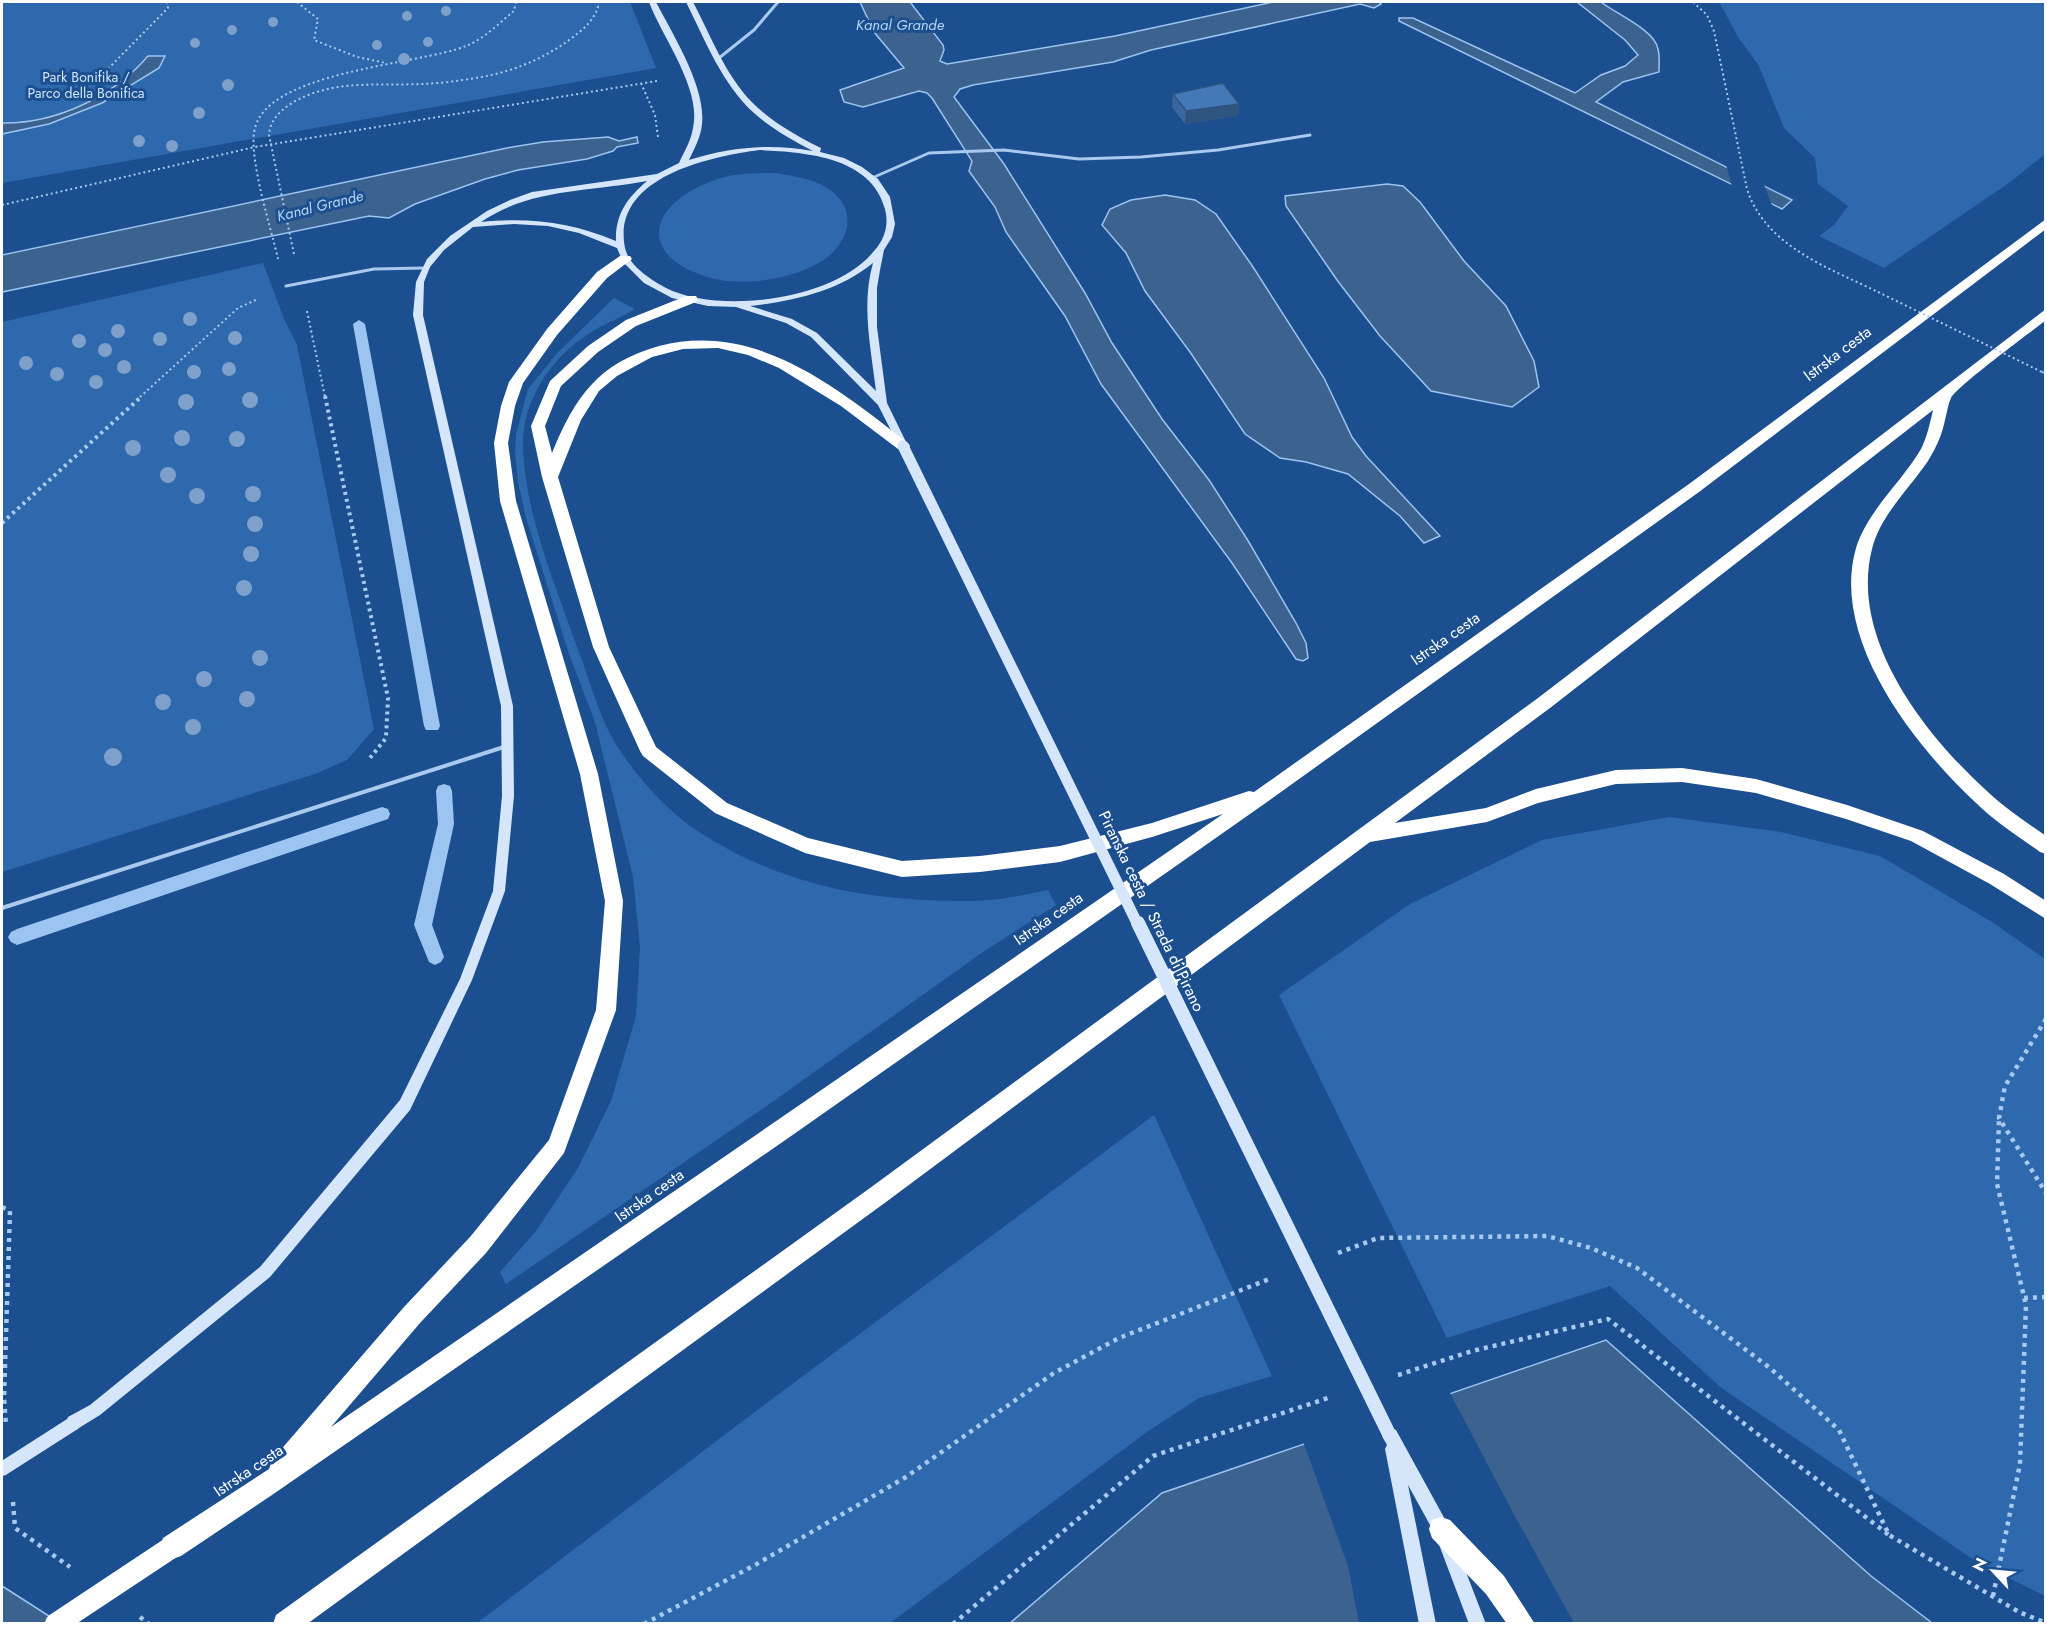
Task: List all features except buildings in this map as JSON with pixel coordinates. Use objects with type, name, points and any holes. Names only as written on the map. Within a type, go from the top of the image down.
[{"type":"highway","name":"Istrska cesta","points":[[56,1623],[264,1487],[1268,792],[1694,488],[2046,223]]},
{"type":"highway","points":[[264,1487],[412,1315],[478,1245],[557,1146],[606,1010],[614,902],[589,774],[508,501],[501,443],[508,406],[516,382],[552,332],[622,253]]},
{"type":"highway","points":[[691,299],[631,323],[593,349],[555,384],[538,426],[550,477],[601,648],[649,751],[721,808],[805,845],[902,869],[1060,854],[1152,830],[1268,792]]},
{"type":"highway","points":[[285,1623],[878,1196],[1361,836],[1544,703],[1945,394],[2046,313]]},
{"type":"highway","points":[[550,477],[573,421],[595,387],[627,363],[662,348],[702,343],[735,346],[763,354],[789,367],[853,407],[903,446]]},
{"type":"highway","points":[[1945,394],[1926,453],[1886,505],[1864,550],[1859,590],[1868,638],[1896,696],[1936,751],[1983,798],[2046,847]]},
{"type":"highway","points":[[1361,836],[1487,815],[1536,796],[1616,777],[1682,775],[1756,786],[1847,812],[1917,836],[1996,879],[2046,911]]},
{"type":"highway","points":[[1441,1529],[1495,1585],[1523,1623]]},
{"type":"main road","points":[[652,2],[687,76],[698,108],[699,125],[682,165]]},
{"type":"main road","points":[[690,2],[718,58],[740,93],[765,119],[786,134],[858,168],[872,178]]},
{"type":"main road","points":[[622,253],[620,221],[631,201],[660,176],[682,165],[730,152],[759,148],[788,149],[827,155]]},
{"type":"main road","points":[[2,1468],[95,1410],[265,1272],[405,1105],[466,980],[500,891],[508,796],[507,706],[418,315],[420,282],[425,268],[444,246],[495,209],[527,197],[566,189],[634,182],[660,176]]},
{"type":"main road","name":"Piranska cesta / Strada di Pirano","points":[[872,178],[890,203],[892,226],[876,265],[872,295],[882,403]]},
{"type":"main road","points":[[470,226],[527,221],[589,232],[622,253],[636,272],[650,283],[691,299],[734,304],[789,300],[820,291],[847,278],[869,262],[883,246]]},
{"type":"main road","name":"Piranska cesta / Strada di Pirano","points":[[734,304],[789,321],[813,335],[882,403],[1390,1436],[1441,1529],[1478,1623]]},
{"type":"main road","name":"Piranska cesta / Strada di Pirano","points":[[1390,1436],[1428,1623]]},
{"type":"lane","points":[[718,58],[754,30],[778,2]]},
{"type":"lane","points":[[872,178],[929,153],[1004,150],[1079,159],[1141,157],[1218,150],[1310,135]]},
{"type":"lane","points":[[286,286],[374,269],[425,268]]},
{"type":"lane","points":[[2,908],[507,746]]},
{"type":"path","points":[[94,83],[118,62],[125,50],[168,8],[165,2],[173,2]]},
{"type":"path","points":[[297,2],[318,19],[314,40],[357,57],[389,63]]},
{"type":"path","points":[[279,264],[255,147],[254,132],[259,117],[290,93],[335,76],[389,63],[440,55],[468,45],[514,11],[516,2]]},
{"type":"path","points":[[365,764],[386,738],[388,698],[270,147],[269,130],[273,120],[284,109],[303,97],[328,88],[354,83],[432,83],[484,76],[515,68],[551,52],[580,32],[594,15],[599,2]]},
{"type":"path","points":[[1693,2],[1707,15],[1714,31],[1747,189],[1755,210],[1770,229],[1794,247],[1825,264],[2046,374]]},
{"type":"path","points":[[2,205],[255,147],[270,147],[687,76]]},
{"type":"path","points":[[641,83],[648,98]]},
{"type":"path","points":[[2,523],[238,308]]},
{"type":"path","points":[[1993,1596],[2020,1464],[2026,1305],[1997,1184],[1999,1118],[2005,1086],[2046,1019]]},
{"type":"path","points":[[1999,1118],[2046,1193]]},
{"type":"path","points":[[2,1207],[10,1210],[4,1398],[7,1433]]},
{"type":"path","points":[[2024,1298],[2046,1297]]},
{"type":"path","points":[[12,1493],[15,1528],[72,1569]]},
{"type":"path","points":[[130,1610],[149,1623]]},
{"type":"green space","name":"Park Bonifika / Parco della Bonifica","points":[[2,2],[630,2],[656,68],[2,183]]},
{"type":"green space","points":[[1717,2],[2045,2],[2045,154],[2009,183],[1884,268],[1819,236],[1834,225],[1848,206],[1818,184],[1815,158],[1784,128],[1759,66]]},
{"type":"green space","points":[[775,173],[815,182],[827,188],[843,203],[848,221],[846,230],[837,248],[829,256],[803,271],[787,276],[736,282],[707,277],[684,267],[669,256],[661,243],[659,229],[664,215],[675,202],[691,191],[720,178],[743,174]]},
{"type":"green space","points":[[263,263],[285,321],[297,345],[374,729],[347,760],[315,774],[2,872],[2,322]]},
{"type":"green space","points":[[614,298],[635,309],[580,339],[554,364],[540,384],[529,407],[523,436],[523,451],[530,501],[551,575],[604,720],[615,743],[632,767],[662,802],[696,830],[750,860],[778,872],[835,888],[894,898],[991,900],[1048,890],[1056,905],[983,952],[768,1105],[506,1284],[500,1272],[536,1231],[578,1168],[611,1101],[636,1016],[640,947],[633,877],[595,722],[569,654],[526,518],[518,482],[515,452],[516,434],[528,389],[559,351]]},
{"type":"green space","points":[[1669,817],[1781,832],[1880,856],[1992,922],[2045,959],[2045,1596],[1977,1562],[1720,1387],[1610,1286],[1447,1338],[1279,995],[1410,904],[1542,840]]},
{"type":"green space","points":[[1154,1115],[1272,1376],[1199,1398],[1147,1432],[890,1623],[477,1623],[752,1414]]},
{"type":"water","name":"Kanal Grande","points":[[860,2],[910,2],[943,45],[944,50],[940,61],[947,64],[1115,36],[1273,2],[1379,2],[1381,4],[1374,8],[1360,4],[1151,50],[1113,62],[973,85],[960,89],[954,97],[1004,164],[1085,293],[1112,343],[1162,419],[1209,480],[1247,539],[1296,623],[1306,643],[1308,658],[1303,661],[1296,659],[1232,563],[1101,384],[1065,316],[1006,232],[995,207],[969,171],[972,161],[932,98],[927,93],[919,91],[863,107],[844,102],[840,90],[904,68],[874,32]]},
{"type":"water","points":[[1577,2],[1601,2],[1650,35],[1659,52],[1659,72],[1623,82],[1596,102],[1792,200],[1782,209],[1399,21],[1399,18],[1413,18],[1575,93],[1601,75],[1625,66],[1638,55],[1625,40]]},
{"type":"water","points":[[148,56],[165,56],[159,68],[102,103],[49,124],[2,134],[2,123],[42,119],[82,105],[118,84]]},
{"type":"water","name":"Kanal Grande","points":[[608,137],[619,141],[637,137],[638,143],[617,147],[613,151],[587,159],[518,170],[485,179],[415,204],[389,218],[369,216],[2,292],[2,255],[507,148],[543,142]]},
{"type":"water","points":[[1387,184],[1403,186],[1420,202],[1464,261],[1506,306],[1534,361],[1539,387],[1512,407],[1431,391],[1380,336],[1337,280],[1286,206],[1285,196]]},
{"type":"water","points":[[1165,195],[1195,200],[1216,214],[1324,378],[1352,437],[1366,456],[1440,536],[1424,543],[1400,516],[1348,474],[1306,462],[1280,458],[1245,434],[1190,352],[1145,291],[1126,253],[1102,225],[1110,209],[1131,200]]},
{"type":"water","points":[[1606,1340],[1871,1576],[1932,1623],[1009,1624],[1162,1493]]},
{"type":"water","points":[[2,1586],[60,1623],[2,1623]]},
{"type":"pier","points":[[1726,164],[1763,182],[1773,208],[1732,187]]},
{"type":"pier","points":[[1449,1391],[1574,1623],[1359,1623],[1348,1566],[1303,1441]]},
{"type":"waterway","points":[[359,324],[432,726]]},
{"type":"waterway","points":[[435,957],[423,925],[446,824],[444,791]]},
{"type":"waterway","points":[[17,937],[382,814]]}]
